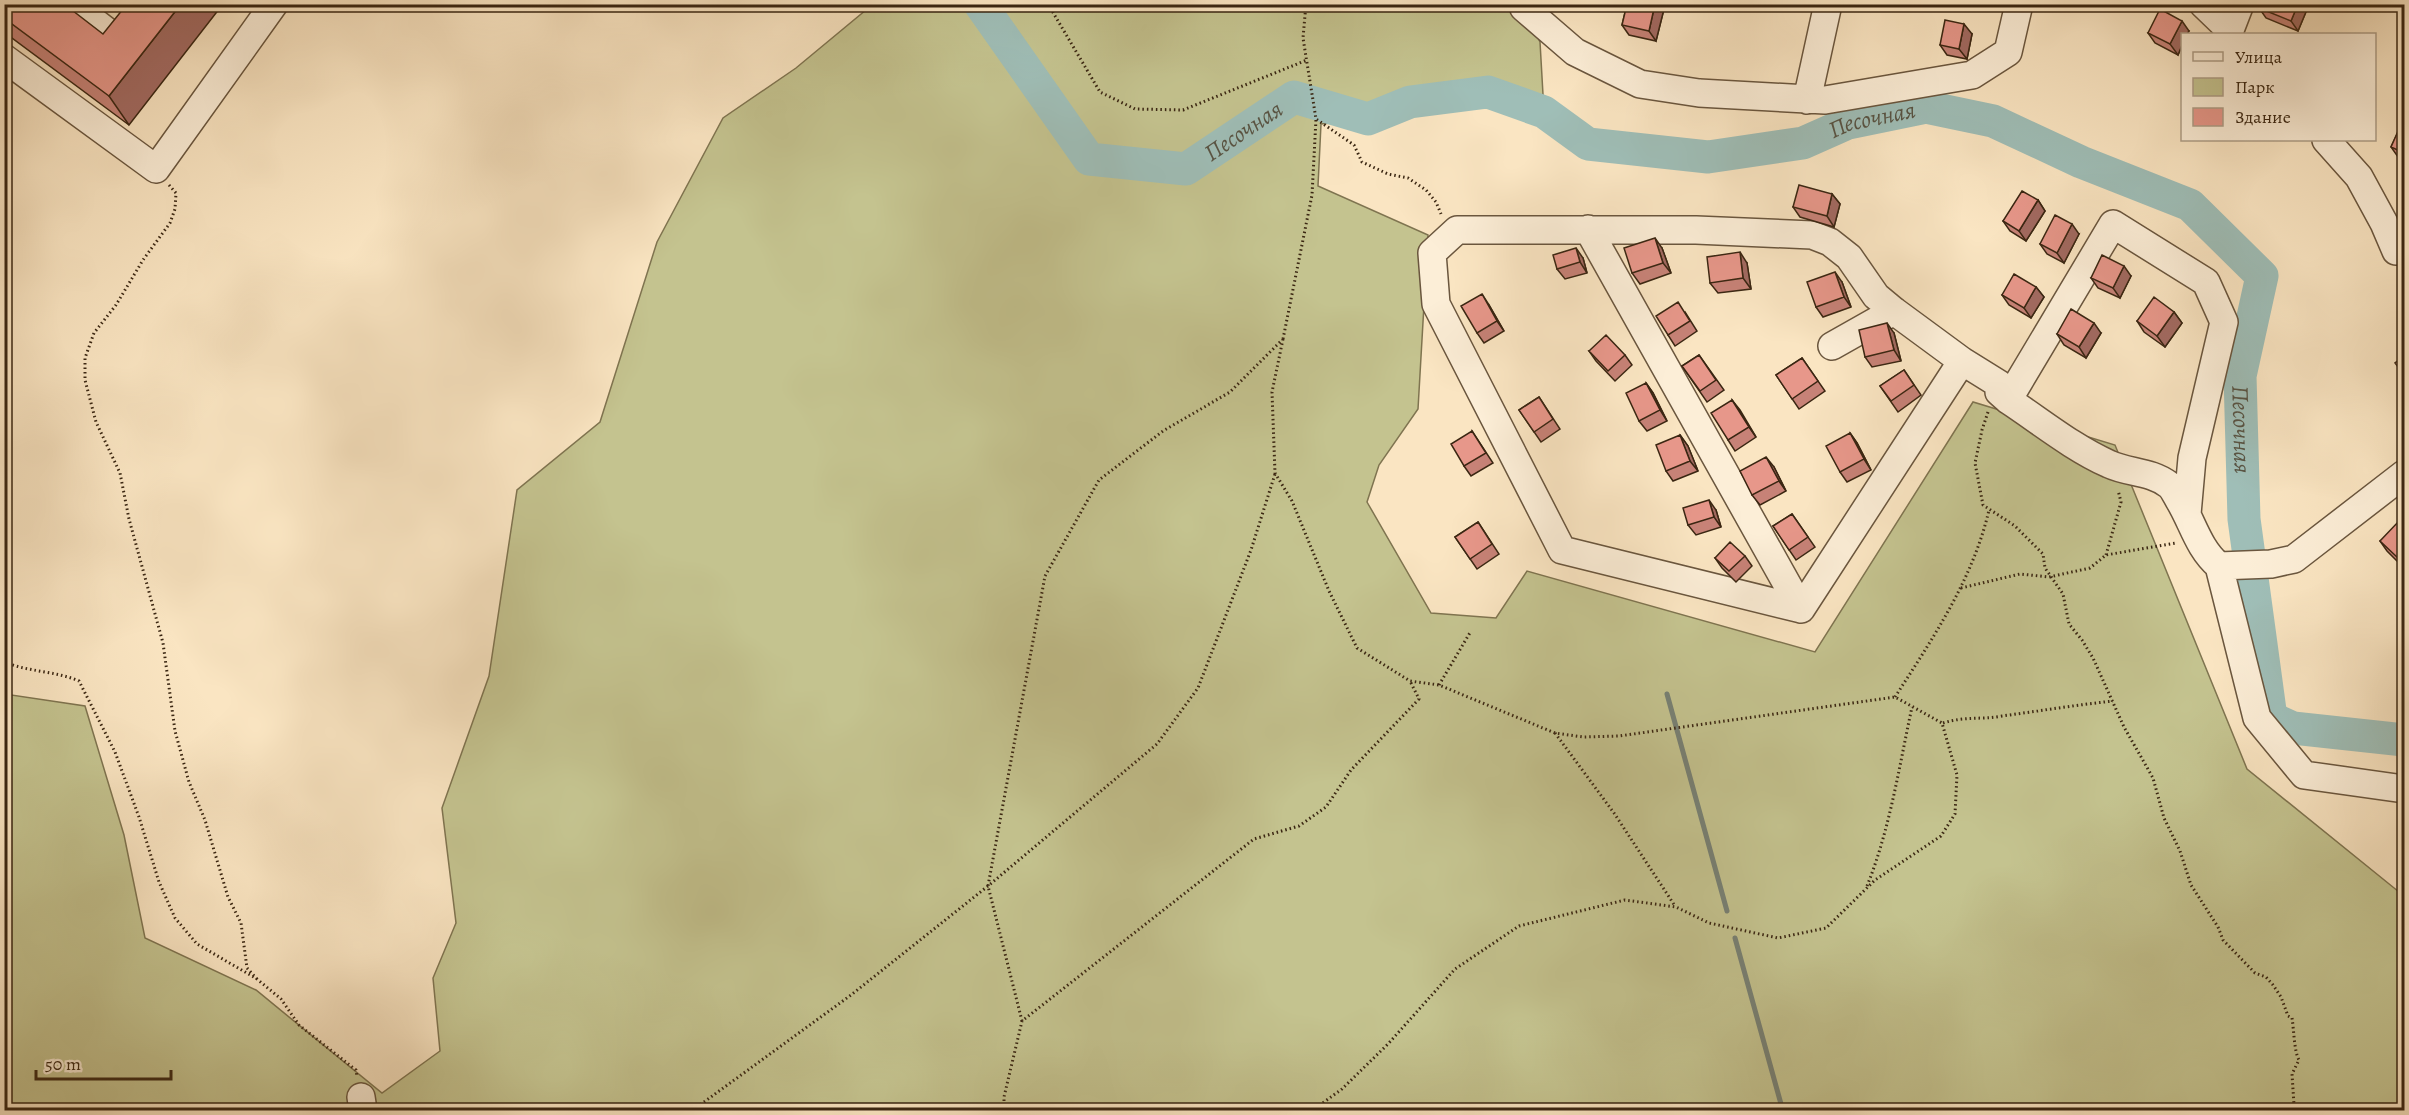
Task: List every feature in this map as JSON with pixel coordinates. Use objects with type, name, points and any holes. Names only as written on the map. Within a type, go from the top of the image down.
[{"type":"street","points":[[77,4],[75,8],[118,40],[146,4]]},
{"type":"street","points":[[4,58],[156,169],[274,4]]},
{"type":"street","points":[[1525,4],[1524,8],[1575,52],[1640,84],[1699,93],[1807,100],[1825,100],[1972,75],[2008,52],[2019,4]]},
{"type":"street","points":[[1807,100],[1828,4]]},
{"type":"street","points":[[2203,4],[2232,32],[2240,4]]},
{"type":"street","points":[[2327,141],[2359,177],[2400,247]]},
{"type":"street","points":[[2003,396],[2113,224],[2206,282],[2224,322],[2192,458],[2187,514]]},
{"type":"street","points":[[1588,229],[1801,609]]},
{"type":"street","points":[[1801,609],[1562,550],[1436,304],[1432,253],[1457,230],[1696,230],[1812,235],[1830,242],[1849,257],[1876,296],[1962,361],[1999,384],[2003,396],[2110,465],[2152,476],[2171,486],[2187,514],[2197,540],[2207,556],[2219,566],[2257,718],[2304,775],[2404,789]]},
{"type":"street","points":[[1832,346],[1894,311]]},
{"type":"street","points":[[1801,609],[1962,361]]},
{"type":"street","points":[[2219,566],[2271,564],[2294,559],[2404,474]]},
{"type":"path","points":[[1048,4],[1100,92],[1135,109],[1183,110],[1306,60]]},
{"type":"path","points":[[693,1110],[851,994],[988,886],[1157,744],[1198,688],[1251,550],[1275,473],[1272,392],[1312,195],[1316,119],[1303,38],[1306,4]]},
{"type":"path","points":[[1316,119],[1354,145],[1362,162],[1388,174],[1408,178],[1426,190],[1436,202],[1444,219],[1457,230]]},
{"type":"path","points":[[156,169],[176,193],[171,223],[143,260],[116,305],[94,333],[85,358],[85,380],[96,422],[120,472],[129,519],[163,643],[176,731],[189,782],[205,820],[228,897],[241,923],[247,968],[281,999],[299,1025],[356,1070],[362,1104]]},
{"type":"path","points":[[1004,1110],[1004,1097],[1022,1021],[988,886],[1045,576],[1099,480],[1163,431],[1230,392],[1283,339]]},
{"type":"path","points":[[2003,396],[1989,409],[1975,463],[1983,505],[1988,506],[1989,510],[2015,526],[2043,554],[2049,577],[2063,594],[2069,624],[2082,640],[2124,727],[2153,778],[2164,818],[2180,851],[2191,885],[2218,927],[2223,940],[2255,973],[2266,977],[2281,997],[2288,1016],[2292,1018],[2296,1054],[2299,1060],[2292,1074],[2293,1099],[2294,1105],[2299,1110]]},
{"type":"path","points":[[2106,555],[2121,502],[2110,465]]},
{"type":"path","points":[[1275,473],[1292,501],[1329,591],[1357,648],[1410,681],[1439,685],[1555,733],[1583,737],[1619,736],[1895,697],[1942,723],[1962,717],[2000,717],[2050,708],[2113,701]]},
{"type":"path","points":[[1895,697],[1933,637],[1960,588],[1982,540],[1989,510]]},
{"type":"path","points":[[1960,588],[2020,574],[2049,577],[2090,568],[2106,555],[2197,540]]},
{"type":"path","points":[[1439,685],[1471,631]]},
{"type":"path","points":[[4,662],[47,673],[64,674],[79,681],[115,752],[139,817],[159,882],[176,918],[197,944],[257,979]]},
{"type":"path","points":[[1022,1021],[1254,839],[1299,826],[1326,807],[1351,770],[1419,699],[1410,681]]},
{"type":"path","points":[[1866,888],[1892,805],[1912,707]]},
{"type":"path","points":[[1313,1110],[1342,1089],[1389,1044],[1412,1015],[1455,969],[1519,926],[1625,900],[1676,907],[1709,923],[1778,938],[1826,928],[1875,880],[1941,836],[1955,814],[1957,775],[1942,723]]},
{"type":"path","points":[[1555,733],[1614,813],[1676,907]]},
{"type":"green space","points":[[872,5],[1525,5],[1524,8],[1540,42],[1544,112],[1488,92],[1410,102],[1368,119],[1321,124],[1318,186],[1428,235],[1418,409],[1379,465],[1367,502],[1431,613],[1496,618],[1527,571],[1815,652],[1973,402],[2115,445],[2247,769],[2404,896],[2404,1110],[5,1110],[5,694],[85,706],[124,835],[145,938],[256,990],[382,1093],[440,1051],[433,978],[456,923],[442,808],[489,676],[517,490],[600,422],[657,242],[723,118],[796,68]]},
{"type":"building","points":[[4,4],[64,4],[103,34],[127,4],[181,4],[109,96],[4,18]]},
{"type":"building","points":[[1627,4],[1655,4],[1649,31],[1622,25]]},
{"type":"building","points":[[2260,4],[2298,4],[2291,21],[2259,8]]},
{"type":"building","points":[[2160,9],[2182,21],[2170,44],[2148,33]]},
{"type":"building","points":[[1945,20],[1964,24],[1959,49],[1940,45]]},
{"type":"building","points":[[2404,120],[2404,153],[2391,147]]},
{"type":"building","points":[[1799,185],[1832,194],[1827,216],[1793,207]]},
{"type":"building","points":[[2022,191],[2038,200],[2019,231],[2003,221]]},
{"type":"building","points":[[2055,215],[2072,224],[2057,253],[2040,244]]},
{"type":"building","points":[[1655,238],[1663,263],[1632,273],[1624,248]]},
{"type":"building","points":[[1576,248],[1580,262],[1557,269],[1553,255]]},
{"type":"building","points":[[1740,252],[1743,278],[1710,283],[1707,257]]},
{"type":"building","points":[[2102,255],[2124,266],[2113,288],[2091,278]]},
{"type":"building","points":[[1835,272],[1844,297],[1816,307],[1807,282]]},
{"type":"building","points":[[2014,274],[2036,287],[2024,308],[2002,295]]},
{"type":"building","points":[[1482,294],[1497,321],[1477,333],[1461,306]]},
{"type":"building","points":[[2154,297],[2174,312],[2157,336],[2137,321]]},
{"type":"building","points":[[1678,302],[1690,321],[1668,335],[1656,316]]},
{"type":"building","points":[[2071,309],[2094,323],[2079,347],[2057,334]]},
{"type":"building","points":[[1887,323],[1894,350],[1865,357],[1859,330]]},
{"type":"building","points":[[1606,335],[1625,355],[1608,371],[1589,351]]},
{"type":"building","points":[[1699,355],[1716,380],[1700,391],[1682,366]]},
{"type":"building","points":[[2404,356],[2404,375],[2395,363]]},
{"type":"building","points":[[1802,358],[1818,381],[1792,399],[1776,375]]},
{"type":"building","points":[[1904,370],[1914,385],[1891,401],[1880,386]]},
{"type":"building","points":[[1646,383],[1660,410],[1639,421],[1626,393]]},
{"type":"building","points":[[1539,397],[1553,419],[1534,432],[1519,410]]},
{"type":"building","points":[[1732,400],[1749,427],[1728,440],[1711,413]]},
{"type":"building","points":[[1472,431],[1486,453],[1464,466],[1451,444]]},
{"type":"building","points":[[1850,433],[1864,459],[1840,472],[1826,446]]},
{"type":"building","points":[[1680,435],[1690,461],[1666,471],[1656,445]]},
{"type":"building","points":[[1766,457],[1779,481],[1752,495],[1740,471]]},
{"type":"building","points":[[1709,500],[1714,517],[1688,525],[1683,508]]},
{"type":"building","points":[[1792,514],[1808,537],[1789,550],[1773,526]]},
{"type":"building","points":[[1478,522],[1492,544],[1470,559],[1455,537]]},
{"type":"building","points":[[2398,522],[2404,529],[2404,553],[2399,559],[2380,541]]},
{"type":"building","points":[[1730,542],[1745,556],[1729,571],[1715,558]]},
{"type":"waterway","name":"Песочная","points":[[980,4],[1089,159],[1186,169],[1294,97],[1368,119],[1410,102],[1488,92],[1544,112],[1588,144],[1708,157],[1803,143],[1848,123],[1926,107],[1993,121],[2081,162],[2190,205],[2262,276],[2240,376],[2244,519],[2271,718],[2293,728],[2404,740]]},
{"type":"waterway","points":[[1667,694],[1727,911]]},
{"type":"waterway","points":[[1735,938],[1781,1104]]}]
